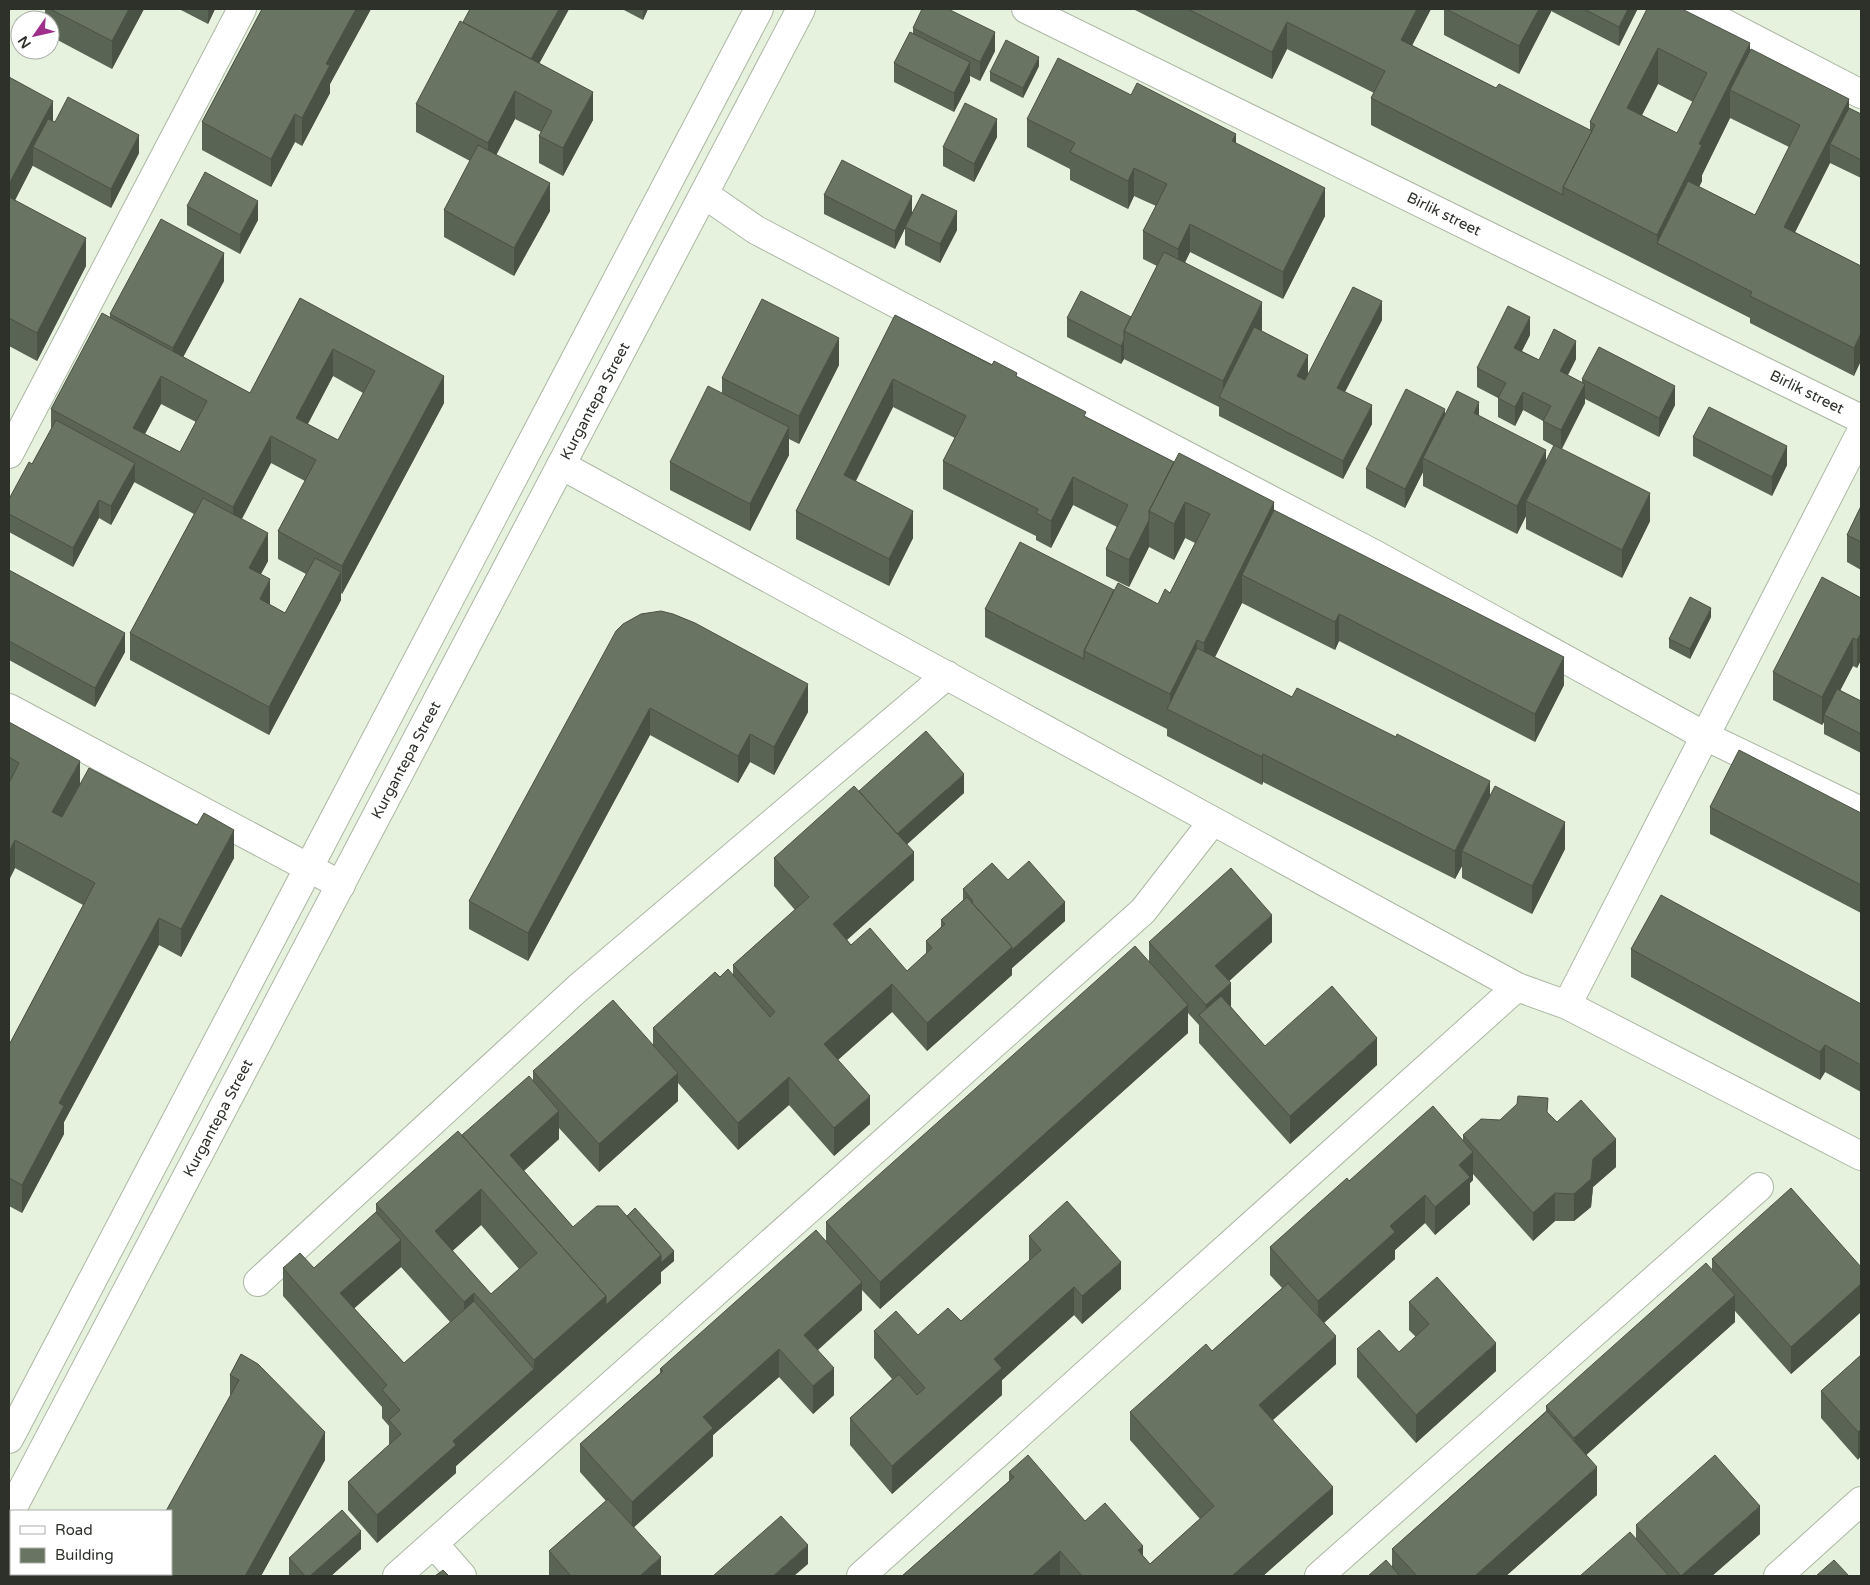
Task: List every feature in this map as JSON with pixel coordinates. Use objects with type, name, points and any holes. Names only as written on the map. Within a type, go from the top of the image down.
[{"type":"street","points":[[9,454],[242,9]]},
{"type":"street","points":[[9,1439],[759,9]]},
{"type":"street","name":"Kurgantepa Street","points":[[12,1510],[802,9]]},
{"type":"street","name":"Birlik street","points":[[1026,9],[1861,419]]},
{"type":"street","points":[[1697,9],[1861,94]]},
{"type":"street","points":[[704,194],[756,230],[1376,555],[1705,736],[1861,811]]},
{"type":"street","points":[[1567,1005],[1861,432]]},
{"type":"street","points":[[561,465],[1517,987],[1567,1005],[1861,1156]]},
{"type":"street","points":[[258,1282],[578,988],[946,675]]},
{"type":"street","points":[[9,708],[341,885]]},
{"type":"street","points":[[397,1576],[1143,911],[1213,821]]},
{"type":"street","points":[[861,1576],[1517,987]]},
{"type":"street","points":[[1318,1576],[1759,1187]]},
{"type":"street","points":[[1778,1576],[1861,1502]]},
{"type":"street","points":[[434,1544],[462,1576]]},
{"type":"building","points":[[50,9],[129,9],[112,41],[60,14],[60,10]]},
{"type":"building","points":[[262,9],[356,9],[326,64],[330,65],[302,118],[295,114],[271,159],[202,122]]},
{"type":"building","points":[[470,9],[559,9],[531,59],[463,22]]},
{"type":"building","points":[[922,9],[948,9],[995,32],[980,62],[913,28]]},
{"type":"building","points":[[1188,9],[1417,9],[1401,40],[1496,88],[1499,84],[1592,131],[1563,187],[1563,195],[1371,98],[1385,71],[1287,22],[1272,52]]},
{"type":"building","points":[[1446,9],[1539,9],[1519,46]]},
{"type":"building","points":[[1584,9],[1628,9],[1619,27]]},
{"type":"building","points":[[1647,9],[1682,9],[1750,43],[1699,144],[1702,145],[1657,235],[1563,187],[1595,125],[1590,122]],"holes":[[[1658,48],[1707,73],[1677,133],[1627,108]]]},
{"type":"building","points":[[460,21],[593,92],[563,148],[539,136],[552,111],[515,91],[488,143],[416,104]]},
{"type":"building","points":[[910,32],[970,62],[954,93],[894,63]]},
{"type":"building","points":[[1006,40],[1039,57],[1023,88],[990,72]]},
{"type":"building","points":[[1751,49],[1849,99],[1784,227],[1861,266],[1861,333],[1854,348],[1750,296],[1752,292],[1657,243],[1688,181],[1755,215],[1800,125],[1730,90]]},
{"type":"building","points":[[1058,58],[1131,95],[1137,83],[1236,134],[1232,141],[1325,188],[1283,272],[1190,224],[1178,249],[1143,231],[1167,184],[1134,168],[1128,181],[1070,152],[1075,143],[1027,119]]},
{"type":"building","points":[[9,77],[53,101],[9,184]]},
{"type":"building","points":[[68,97],[139,135],[111,189],[33,147],[48,119],[55,122]]},
{"type":"building","points":[[965,103],[997,119],[974,164],[943,147]]},
{"type":"building","points":[[1849,108],[1861,114],[1861,160],[1830,144]]},
{"type":"building","points":[[478,145],[550,183],[514,248],[444,210]]},
{"type":"building","points":[[842,160],[912,196],[895,231],[824,195]]},
{"type":"building","points":[[205,172],[258,201],[240,235],[187,206]]},
{"type":"building","points":[[922,194],[957,211],[940,244],[905,227]]},
{"type":"building","points":[[9,197],[86,238],[37,333],[9,318]]},
{"type":"building","points":[[161,219],[224,253],[173,348],[110,314]]},
{"type":"building","points":[[1164,252],[1262,302],[1223,381],[1124,331]]},
{"type":"building","points":[[1353,287],[1382,301],[1337,388],[1372,405],[1343,461],[1219,397],[1254,327],[1308,355],[1297,376],[1305,380]]},
{"type":"building","points":[[1081,291],[1131,317],[1124,331],[1124,340],[1121,346],[1067,318]]},
{"type":"building","points":[[300,298],[444,376],[342,566],[278,531],[316,460],[271,436],[233,507],[51,409],[102,313],[250,393]],"holes":[[[333,349],[375,371],[338,440],[296,418]],[[161,376],[207,401],[180,452],[133,428]]]},
{"type":"building","points":[[762,299],[839,338],[799,416],[722,378]]},
{"type":"building","points":[[1508,306],[1530,317],[1514,348],[1539,360],[1554,329],[1576,341],[1560,371],[1585,384],[1561,430],[1543,421],[1551,406],[1523,392],[1515,407],[1498,398],[1506,383],[1477,368]]},
{"type":"building","points":[[895,315],[992,365],[994,361],[1017,373],[1016,376],[1086,412],[1084,416],[1174,462],[1149,511],[1149,520],[1129,560],[1106,549],[1128,505],[1073,477],[1051,521],[1036,513],[1038,509],[943,461],[966,416],[893,379],[844,475],[913,511],[889,559],[796,511]]},
{"type":"building","points":[[1599,347],[1675,386],[1659,418],[1582,379]]},
{"type":"building","points":[[708,386],[789,427],[750,504],[670,462]]},
{"type":"building","points":[[1406,389],[1445,409],[1405,489],[1366,469]]},
{"type":"building","points":[[1457,391],[1479,402],[1474,413],[1546,450],[1517,506],[1423,458]]},
{"type":"building","points":[[1709,407],[1787,446],[1772,477],[1693,437]]},
{"type":"building","points":[[56,420],[135,463],[111,506],[99,500],[73,548],[9,514],[9,499],[29,462],[32,464]]},
{"type":"building","points":[[1554,445],[1650,493],[1622,550],[1526,501]]},
{"type":"building","points":[[1179,453],[1274,502],[1204,643],[1197,640],[1170,694],[1084,651],[1118,583],[1158,604],[1165,589],[1170,593],[1210,514],[1185,502],[1174,524],[1149,511]]},
{"type":"building","points":[[203,498],[268,533],[249,568],[270,579],[260,599],[285,613],[315,558],[341,572],[269,707],[130,633]]},
{"type":"building","points":[[1861,506],[1861,542],[1847,535]]},
{"type":"building","points":[[1274,510],[1564,657],[1535,714],[1339,614],[1335,622],[1242,575]]},
{"type":"building","points":[[1020,542],[1114,590],[1084,651],[1084,659],[985,609]]},
{"type":"building","points":[[9,570],[125,633],[95,688],[9,641]]},
{"type":"building","points":[[1822,577],[1861,598],[1861,633],[1857,640],[1853,638],[1822,697],[1773,672]]},
{"type":"building","points":[[1690,597],[1711,608],[1690,649],[1669,639]]},
{"type":"building","points":[[661,611],[695,623],[808,684],[774,747],[750,734],[738,756],[650,708],[528,933],[469,901],[616,631],[623,624],[641,614]]},
{"type":"building","points":[[1197,648],[1292,697],[1297,688],[1396,737],[1397,734],[1490,781],[1455,851],[1263,754],[1262,757],[1167,709]]},
{"type":"building","points":[[1837,689],[1861,701],[1861,734],[1824,715]]},
{"type":"building","points":[[9,722],[80,761],[52,812],[62,817],[89,768],[197,825],[204,813],[234,830],[181,929],[159,918],[59,1103],[64,1106],[22,1185],[9,1178],[9,1045],[95,883],[15,840],[9,852],[9,783],[19,763],[9,757]]},
{"type":"building","points":[[926,731],[964,774],[897,834],[859,791]]},
{"type":"building","points":[[1739,750],[1861,813],[1861,885],[1710,807]]},
{"type":"building","points":[[854,786],[914,852],[833,924],[851,945],[870,928],[907,971],[932,948],[926,941],[945,924],[941,920],[967,897],[1012,947],[927,1023],[892,984],[824,1044],[870,1096],[834,1128],[789,1077],[738,1123],[653,1028],[715,972],[720,977],[728,969],[770,1017],[775,1012],[733,965],[809,897],[774,858]]},
{"type":"building","points":[[1495,786],[1565,822],[1532,886],[1462,851]]},
{"type":"building","points":[[1029,861],[1065,902],[1012,950],[1012,947],[971,902],[973,901],[963,889],[992,863],[1008,880]]},
{"type":"building","points":[[1231,868],[1272,915],[1215,966],[1231,983],[1206,1005],[1149,942]]},
{"type":"building","points":[[1661,895],[1861,1004],[1861,1065],[1825,1045],[1820,1052],[1631,949]]},
{"type":"building","points":[[1135,946],[1188,1005],[880,1282],[826,1222]]},
{"type":"building","points":[[1332,986],[1377,1038],[1290,1116],[1199,1015],[1221,996],[1265,1046]]},
{"type":"building","points":[[613,1000],[678,1073],[599,1144],[533,1071]]},
{"type":"building","points":[[529,1076],[559,1111],[510,1155],[573,1227],[597,1206],[618,1206],[661,1255],[606,1305],[606,1296],[462,1135]]},
{"type":"building","points":[[1518,1096],[1548,1098],[1547,1112],[1557,1122],[1581,1100],[1616,1139],[1593,1159],[1591,1179],[1574,1194],[1555,1193],[1533,1213],[1463,1135],[1481,1119],[1500,1120],[1517,1104]]},
{"type":"building","points":[[1433,1106],[1473,1152],[1459,1165],[1470,1177],[1435,1207],[1425,1195],[1390,1226],[1395,1232],[1318,1301],[1270,1247],[1347,1178],[1349,1181]]},
{"type":"building","points":[[458,1131],[606,1296],[534,1360],[474,1293],[464,1302],[376,1204]],"holes":[[[481,1189],[537,1253],[491,1294],[435,1231]]]},
{"type":"building","points":[[1791,1188],[1861,1267],[1861,1284],[1791,1347],[1712,1259]]},
{"type":"building","points":[[1067,1201],[1121,1262],[1082,1296],[1074,1287],[994,1359],[1002,1368],[892,1466],[850,1418],[899,1374],[917,1395],[925,1388],[874,1331],[896,1311],[918,1335],[948,1308],[961,1321],[1041,1250],[1029,1236]]},
{"type":"building","points":[[635,1208],[674,1251],[661,1263],[661,1255],[627,1216]]},
{"type":"building","points":[[376,1212],[401,1240],[340,1293],[404,1363],[474,1301],[534,1369],[453,1441],[456,1445],[377,1515],[348,1482],[401,1434],[389,1420],[400,1410],[382,1390],[387,1385],[283,1268],[300,1253],[314,1268]]},
{"type":"building","points":[[816,1230],[862,1282],[804,1335],[834,1368],[813,1386],[779,1349],[703,1417],[713,1428],[632,1502],[580,1444],[663,1371],[660,1369]]},
{"type":"building","points":[[1706,1263],[1735,1295],[1574,1438],[1546,1406]]},
{"type":"building","points":[[1437,1277],[1496,1343],[1416,1415],[1357,1349],[1379,1330],[1399,1352],[1429,1324],[1409,1302]]},
{"type":"building","points":[[1288,1283],[1336,1336],[1259,1405],[1333,1487],[1232,1576],[1082,1576],[1060,1551],[1032,1576],[902,1576],[1014,1477],[1009,1472],[1028,1455],[1085,1521],[1105,1503],[1143,1546],[1138,1550],[1150,1564],[1214,1506],[1130,1412],[1206,1344],[1212,1351]]},
{"type":"building","points":[[241,1354],[258,1364],[325,1432],[245,1576],[130,1576],[172,1575],[172,1510],[167,1510],[239,1380],[230,1375]]},
{"type":"building","points":[[1861,1355],[1861,1429],[1858,1432],[1821,1391]]},
{"type":"building","points":[[1547,1411],[1597,1467],[1475,1576],[1417,1576],[1392,1549]]},
{"type":"building","points":[[1715,1455],[1760,1506],[1681,1576],[1636,1525]]},
{"type":"building","points":[[608,1499],[661,1557],[640,1576],[571,1576],[549,1551]]},
{"type":"building","points":[[342,1510],[361,1531],[310,1576],[305,1576],[289,1558]]},
{"type":"building","points":[[781,1516],[808,1545],[773,1576],[713,1576]]},
{"type":"building","points":[[1630,1532],[1669,1576],[1580,1576]]},
{"type":"building","points":[[1386,1560],[1400,1576],[1368,1576]]},
{"type":"building","points":[[1834,1560],[1849,1576],[1816,1576]]},
{"type":"building","points":[[443,1570],[449,1576],[435,1576]]}]
